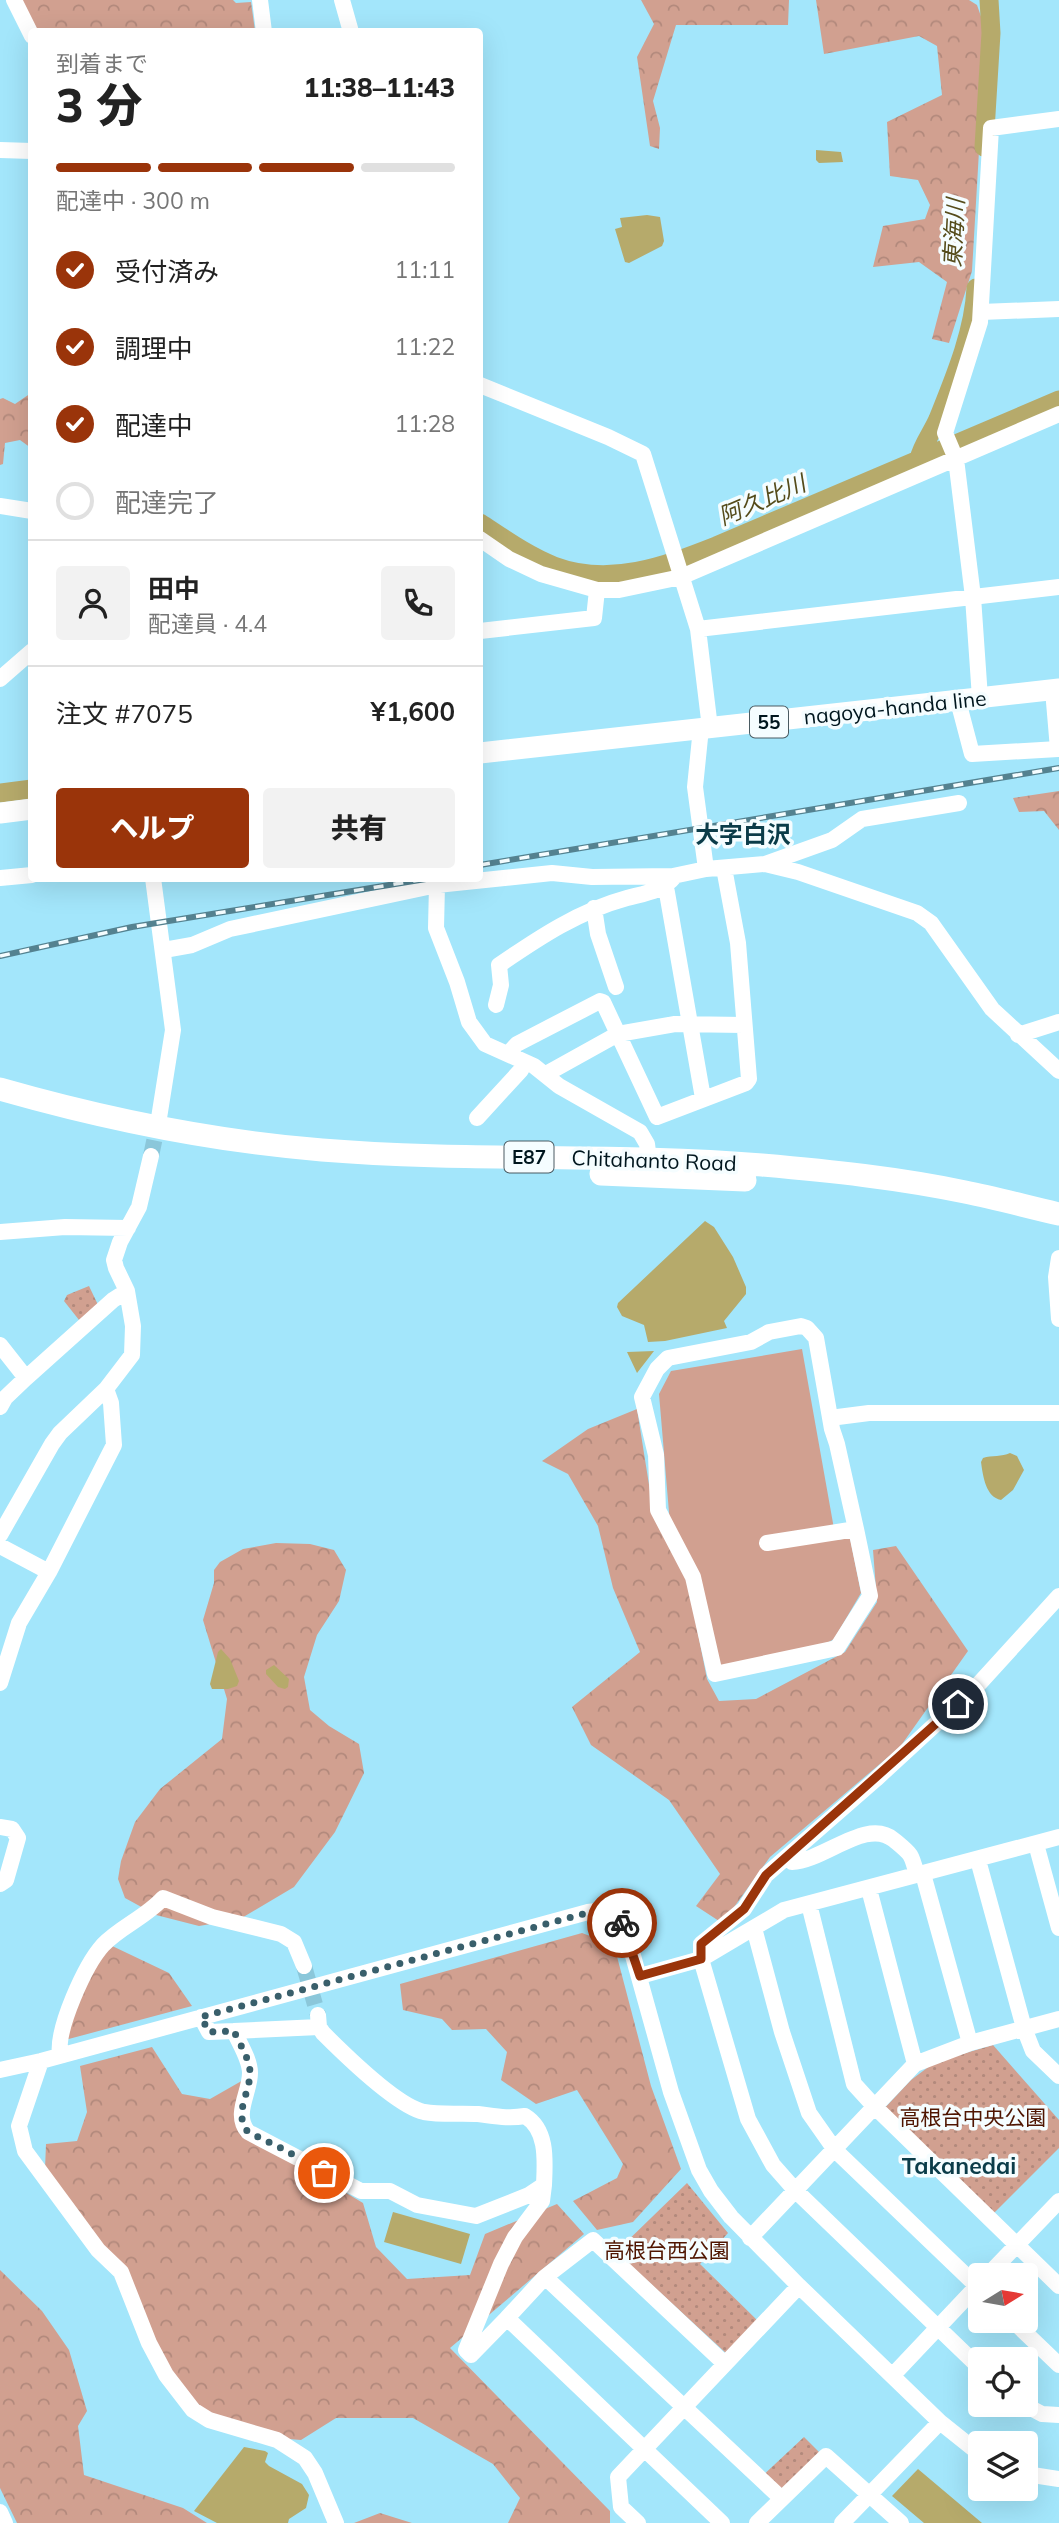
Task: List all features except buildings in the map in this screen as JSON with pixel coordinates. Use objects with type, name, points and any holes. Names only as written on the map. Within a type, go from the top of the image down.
[{"type":"highway","name":"Chitahanto Road","points":[[0,1089],[122,1121],[264,1144],[323,1150],[761,1165],[860,1175],[964,1192],[1059,1214]]},
{"type":"highway","name":"Chitahanto Road","points":[[0,1105],[119,1136],[262,1159],[323,1166],[760,1181],[859,1190],[962,1207],[1059,1230]]},
{"type":"main road","name":"nagoya-handa line","points":[[483,753],[1056,690]]},
{"type":"main road","points":[[0,813],[28,810]]},
{"type":"street","points":[[14,0],[28,28]]},
{"type":"street","points":[[260,0],[264,28]]},
{"type":"street","points":[[342,0],[350,28]]},
{"type":"street","points":[[980,698],[973,597],[956,459],[945,433],[981,312],[991,128],[1059,119]]},
{"type":"street","points":[[0,150],[28,151]]},
{"type":"street","points":[[981,312],[1059,309]]},
{"type":"street","points":[[483,386],[643,454],[698,629],[705,728],[695,787],[706,869]]},
{"type":"street","points":[[483,541],[509,559],[541,574],[597,590],[631,588],[681,577],[1059,414]]},
{"type":"street","points":[[0,506],[28,510]]},
{"type":"street","points":[[698,629],[1059,587]]},
{"type":"street","points":[[483,631],[594,618],[597,590]]},
{"type":"street","points":[[0,678],[28,654]]},
{"type":"street","points":[[958,701],[972,754],[1058,749],[1056,690]]},
{"type":"street","points":[[496,1005],[501,985],[499,965],[547,933],[594,908],[706,869],[765,864],[832,840],[862,819],[959,803]]},
{"type":"street","points":[[765,864],[798,872],[917,913],[931,923],[992,1009],[1059,1071]]},
{"type":"street","points":[[508,1054],[517,1044],[600,1001],[603,1002],[657,1116],[746,1083],[749,1079],[738,943],[724,868]]},
{"type":"street","points":[[483,880],[552,873],[670,882]]},
{"type":"street","points":[[0,878],[28,875]]},
{"type":"street","points":[[153,882],[173,1030],[159,1118]]},
{"type":"street","points":[[164,950],[192,945],[239,927],[437,885],[466,882]]},
{"type":"street","points":[[670,882],[689,1025],[703,1098]]},
{"type":"street","points":[[437,885],[436,928],[469,1022],[485,1044],[525,1062],[546,1074],[559,1086],[640,1132],[648,1152]]},
{"type":"street","points":[[594,908],[598,934],[616,988]]},
{"type":"street","points":[[1018,1035],[1059,1022]]},
{"type":"street","points":[[546,1074],[618,1034],[675,1024],[744,1025]]},
{"type":"street","points":[[477,1118],[521,1070],[525,1062]]},
{"type":"street","points":[[0,1535],[60,1433],[106,1389],[132,1354],[133,1326],[127,1291],[114,1261],[120,1242],[139,1207],[151,1156]]},
{"type":"street","points":[[0,1232],[65,1227],[128,1228]]},
{"type":"street","points":[[1059,1258],[1056,1277],[1059,1319]]},
{"type":"street","points":[[0,1407],[5,1398],[26,1378],[113,1300],[127,1291]]},
{"type":"street","points":[[801,1326],[807,1328],[816,1338],[830,1418],[870,1596],[837,1648],[715,1674],[694,1577],[658,1510],[656,1455],[642,1397],[657,1369],[668,1358],[751,1342],[769,1332],[801,1326]]},
{"type":"street","points":[[0,1345],[26,1378]]},
{"type":"street","points":[[0,1683],[19,1623],[50,1572],[114,1445],[111,1403],[106,1389]]},
{"type":"street","points":[[830,1418],[869,1413],[1059,1413]]},
{"type":"street","points":[[767,1543],[856,1529]]},
{"type":"street","points":[[0,1546],[50,1572]]},
{"type":"street","points":[[968,2357],[795,2190],[773,2165],[748,2119],[701,1959],[701,1944],[744,1909],[766,1875],[977,1686],[1059,1596]]},
{"type":"street","points":[[0,1827],[12,1829],[18,1838],[6,1880],[0,1884]]},
{"type":"street","points":[[787,1857],[792,1862],[798,1862],[873,1832],[887,1834],[910,1852],[920,1875],[970,2043]]},
{"type":"street","points":[[640,1976],[701,1959],[784,1910],[1059,1838]]},
{"type":"street","points":[[1036,1844],[1059,1928]]},
{"type":"street","points":[[978,1860],[1024,2028],[1033,2051],[1059,2076]]},
{"type":"street","points":[[869,1889],[915,2064]]},
{"type":"street","points":[[60,2055],[62,2028],[92,1960],[104,1944],[163,1898],[212,1917],[281,1934],[294,1942],[304,1966]]},
{"type":"street","points":[[809,1904],[854,2084],[1059,2286]]},
{"type":"street","points":[[0,2070],[41,2062],[602,1909],[620,1919],[625,1927],[671,2092],[699,2170],[731,2217],[940,2422],[968,2444]]},
{"type":"street","points":[[754,1928],[782,2032],[810,2113],[835,2150],[968,2272]]},
{"type":"street","points":[[201,2017],[209,2032],[319,2021],[354,2063],[412,2108],[425,2112],[479,2114],[501,2119],[526,2116],[534,2121],[545,2153],[542,2201],[515,2237],[500,2264],[466,2350],[471,2354],[545,2277],[593,2240],[725,2364]]},
{"type":"street","points":[[750,2238],[915,2064],[970,2043],[1059,2019]]},
{"type":"street","points":[[234,2031],[250,2070],[242,2112],[245,2128],[324,2173],[361,2191],[400,2194],[417,2205],[476,2216],[544,2185]]},
{"type":"street","points":[[41,2062],[19,2126],[25,2151],[98,2250],[121,2272],[149,2343],[166,2375],[182,2399],[209,2420],[277,2440],[305,2458],[315,2473],[336,2523]]},
{"type":"street","points":[[1000,2263],[1059,2201]]},
{"type":"street","points":[[545,2277],[781,2498]]},
{"type":"street","points":[[638,2523],[621,2507],[618,2477],[799,2286]]},
{"type":"street","points":[[893,2375],[968,2297]]},
{"type":"street","points":[[507,2318],[722,2523]]},
{"type":"street","points":[[1026,2333],[1059,2365]]},
{"type":"street","points":[[1038,2412],[1059,2415]]},
{"type":"street","points":[[842,2523],[940,2422]]},
{"type":"street","points":[[757,2523],[826,2456],[901,2523]]},
{"type":"street","points":[[1038,2476],[1059,2479]]},
{"type":"street","points":[[0,2512],[5,2523]]},
{"type":"green space","points":[[20,0],[251,2],[255,28],[33,28]]},
{"type":"green space","points":[[641,0],[789,0],[788,25],[676,25],[653,101],[660,128],[659,149],[650,146],[637,57],[654,24]]},
{"type":"green space","points":[[816,0],[969,0],[977,5],[986,31],[972,271],[949,343],[932,339],[947,282],[919,262],[873,267],[883,226],[925,219],[930,205],[918,180],[890,176],[887,122],[942,95],[937,46],[919,36],[824,54]]},
{"type":"green space","points":[[28,395],[28,446],[20,440],[5,443],[3,464],[0,465],[0,399],[15,404]]},
{"type":"green space","points":[[1059,791],[1059,830],[1044,811],[1019,812],[1013,798]]},
{"type":"green space","points":[[89,1286],[100,1309],[83,1325],[64,1301],[67,1295]]},
{"type":"green space","points":[[802,1349],[836,1540],[850,1538],[861,1593],[834,1639],[801,1658],[713,1676],[670,1524],[659,1394],[671,1371]]},
{"type":"green space","points":[[637,1409],[653,1510],[687,1578],[707,1679],[719,1701],[756,1699],[845,1652],[877,1602],[873,1550],[896,1546],[968,1651],[900,1747],[770,1857],[732,1910],[719,1921],[696,1906],[720,1874],[669,1800],[591,1745],[572,1707],[640,1652],[613,1588],[598,1526],[568,1474],[542,1461],[588,1429]]},
{"type":"green space","points":[[276,1543],[310,1544],[334,1550],[346,1570],[339,1601],[317,1635],[304,1677],[310,1710],[329,1726],[359,1744],[364,1773],[335,1832],[294,1887],[240,1919],[199,1926],[156,1915],[125,1898],[118,1879],[121,1861],[135,1822],[160,1789],[222,1739],[227,1699],[203,1620],[214,1583],[214,1570],[220,1562],[243,1549]]},
{"type":"green space","points":[[582,1933],[614,1945],[651,2086],[681,2169],[633,2222],[597,2230],[573,2201],[617,2178],[623,2164],[577,2090],[536,2104],[501,2080],[507,2052],[486,2029],[452,2030],[442,2019],[403,2010],[400,1984]]},
{"type":"green space","points":[[108,1944],[169,1973],[192,2006],[65,2040],[82,1990]]},
{"type":"green space","name":"高根台中央公園","points":[[993,2045],[1059,2120],[1059,2148],[987,2220],[880,2113],[911,2080],[935,2062]]},
{"type":"green space","points":[[152,2047],[182,2094],[210,2099],[245,2079],[241,2130],[363,2203],[376,2247],[407,2279],[470,2275],[485,2234],[557,2204],[584,2234],[450,2348],[610,2511],[610,2523],[508,2523],[520,2498],[493,2464],[413,2418],[336,2418],[301,2440],[277,2438],[211,2415],[182,2390],[141,2313],[45,2169],[46,2144],[77,2141],[87,2112],[80,2066]]},
{"type":"green space","name":"高根台西公園","points":[[687,2183],[728,2233],[700,2264],[759,2322],[727,2354],[616,2252]]},
{"type":"green space","points":[[0,2270],[42,2311],[69,2350],[87,2411],[78,2426],[84,2475],[183,2508],[207,2523],[17,2523],[0,2488]]},
{"type":"green space","points":[[804,2437],[820,2453],[778,2499],[758,2480]]},
{"type":"green space","points":[[380,2513],[412,2523],[354,2523]]},
{"type":"shaded area","points":[[816,150],[841,152],[843,162],[819,163],[816,160]]},
{"type":"shaded area","points":[[647,215],[660,217],[664,241],[662,246],[629,263],[625,262],[615,229],[622,227],[620,218]]},
{"type":"shaded area","points":[[705,1221],[714,1227],[733,1257],[746,1287],[746,1294],[724,1321],[727,1328],[648,1342],[644,1325],[622,1316],[617,1307],[618,1303]]},
{"type":"shaded area","points":[[654,1351],[637,1373],[627,1352]]},
{"type":"shaded area","points":[[1010,1453],[1017,1456],[1024,1470],[1013,1490],[1001,1500],[989,1491],[981,1462],[983,1458]]},
{"type":"shaded area","points":[[221,1649],[230,1659],[239,1681],[237,1686],[228,1689],[212,1689],[210,1684]]},
{"type":"shaded area","points":[[274,1665],[289,1679],[285,1689],[278,1687],[266,1674],[266,1670]]},
{"type":"shaded area","points":[[393,2212],[470,2234],[461,2264],[384,2242]]},
{"type":"shaded area","points":[[244,2447],[268,2453],[265,2462],[302,2484],[309,2495],[306,2508],[289,2519],[288,2523],[217,2523],[194,2511]]},
{"type":"shaded area","points":[[918,2469],[982,2523],[924,2523],[892,2496]]},
{"type":"waterway","name":"東海川","points":[[984,147],[991,33],[989,0]]},
{"type":"waterway","name":"東海川","points":[[919,459],[938,419],[962,355],[976,288]]},
{"type":"waterway","name":"阿久比川","points":[[483,525],[544,562],[575,572],[616,574],[657,567],[716,546],[1059,400]]},
{"type":"waterway","name":"阿久比川","points":[[0,793],[28,790]]},
{"type":"tunnel","points":[[151,1156],[159,1118]]},
{"type":"tunnel","points":[[304,1966],[318,2015]]},
{"type":"railway","points":[[483,864],[1059,768]]},
{"type":"railway","points":[[0,956],[132,927],[408,882]]},
{"type":"way so far","points":[[324,2173],[248,2132],[243,2123],[242,2112],[249,2085],[248,2063],[234,2031],[209,2032],[201,2017],[602,1909],[615,1915],[622,1923]]},
{"type":"district","name":"大字白沢","points":[[743,835]]},
{"type":"district","name":"Takanedai","points":[[959,2166]]},
{"type":"route","points":[[622,1923],[640,1976],[701,1959],[701,1944],[744,1909],[766,1875],[958,1704]]}]
